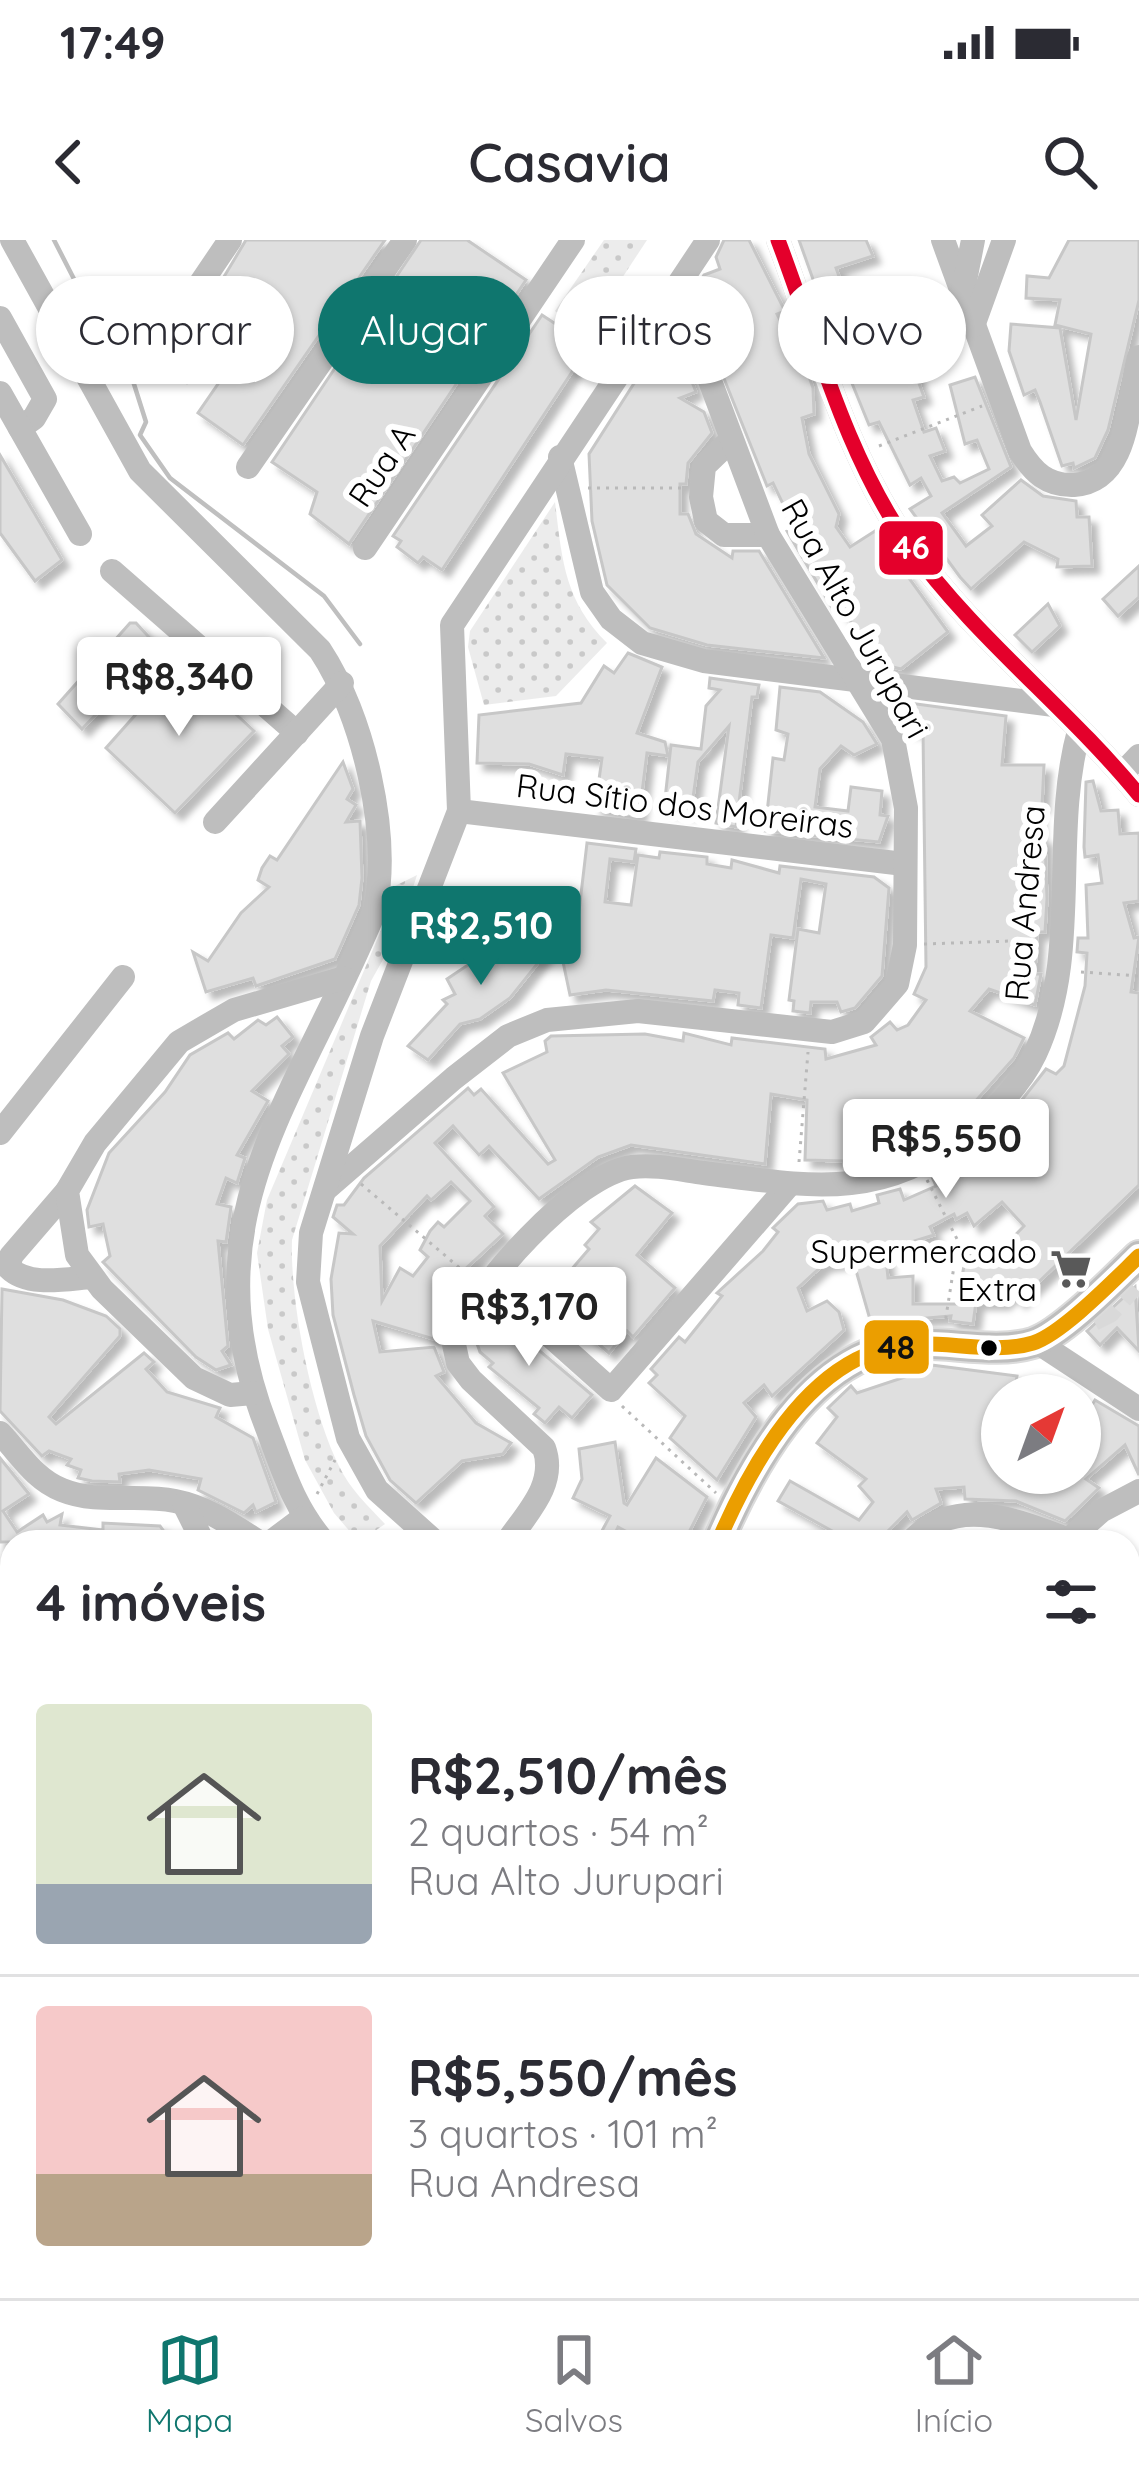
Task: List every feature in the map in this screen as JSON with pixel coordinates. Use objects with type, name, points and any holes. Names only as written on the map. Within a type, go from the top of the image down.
[{"type":"main road","points":[[723,1530],[782,1430],[838,1370],[871,1350],[1065,1325],[1081,1292],[1137,1258]]},
{"type":"street","points":[[12,240],[140,470],[298,623],[341,683],[377,819],[382,874],[375,910],[259,1163],[244,1209],[236,1278],[253,1394],[303,1518],[314,1530]]},
{"type":"street","points":[[205,276],[230,240]]},
{"type":"street","points":[[248,467],[405,240]]},
{"type":"street","name":"Rua A","points":[[364,548],[573,240]]},
{"type":"street","points":[[681,276],[708,240]]},
{"type":"street","points":[[778,240],[861,453],[909,546],[1079,731],[1130,765],[1139,795]]},
{"type":"street","points":[[943,240],[956,276]]},
{"type":"street","points":[[966,276],[973,240]]},
{"type":"street","points":[[974,326],[1004,240]]},
{"type":"street","points":[[966,305],[1020,451],[1040,477],[1054,484],[1096,479],[1118,451],[1139,357]]},
{"type":"street","points":[[0,318],[44,399],[20,428]]},
{"type":"street","points":[[422,1530],[377,1490],[348,1438],[308,1282],[309,1246],[372,1036],[459,811],[449,653],[459,610],[609,384]]},
{"type":"street","name":"Rua Alto Jurupari","points":[[324,1192],[508,1036],[547,1019],[638,1011],[810,1032],[848,1029],[878,1010],[897,984],[905,945],[906,808],[899,757],[861,680],[768,536],[707,384]]},
{"type":"street","points":[[0,393],[80,534]]},
{"type":"street","points":[[730,441],[710,455],[700,487],[703,512],[713,529],[736,537],[768,536]]},
{"type":"street","points":[[560,458],[592,592],[630,636],[704,661],[1054,705]]},
{"type":"street","points":[[112,571],[297,733]]},
{"type":"street","points":[[215,822],[341,683]]},
{"type":"street","name":"Rua Andresa","points":[[515,1530],[540,1493],[550,1465],[544,1448],[458,1363],[452,1340],[487,1285],[564,1207],[614,1171],[648,1166],[793,1185],[866,1184],[919,1164],[970,1130],[1015,1087],[1037,1049],[1059,970],[1067,784],[1079,731]]},
{"type":"street","name":"Rua Sítio dos Moreiras","points":[[459,811],[904,864]]},
{"type":"street","points":[[0,1133],[123,977]]},
{"type":"street","points":[[91,1276],[18,1277],[9,1268],[11,1256],[67,1191],[129,1098],[179,1042],[234,1010],[344,978]]},
{"type":"street","points":[[487,1285],[611,1390],[793,1185]]},
{"type":"street","points":[[67,1191],[73,1242],[91,1276],[194,1378],[230,1395],[253,1394]]},
{"type":"street","points":[[1065,1325],[1139,1409]]},
{"type":"street","points":[[0,1433],[31,1469],[60,1490],[101,1499],[184,1504],[235,1530]]},
{"type":"street","points":[[1079,1530],[1101,1511],[1139,1491]]},
{"type":"street","points":[[184,1504],[197,1530]]},
{"type":"street","points":[[927,1530],[942,1519],[975,1514],[1029,1530]]},
{"type":"street","points":[[287,1530],[303,1518]]},
{"type":"path","points":[[861,453],[1000,399]]},
{"type":"path","points":[[568,485],[700,487]]},
{"type":"path","points":[[905,945],[1060,939]]},
{"type":"path","points":[[1059,970],[1139,976]]},
{"type":"path","points":[[793,1185],[810,1032]]},
{"type":"path","points":[[919,1164],[958,1241],[942,1343]]},
{"type":"path","points":[[346,1171],[487,1285]]},
{"type":"path","points":[[611,1390],[733,1508]]},
{"type":"path","points":[[303,1518],[348,1438]]},
{"type":"shaded area","points":[[604,240],[647,240],[623,276],[579,276]]},
{"type":"shaded area","points":[[555,502],[573,595],[607,643],[556,696],[484,705],[468,647],[470,631]]},
{"type":"shaded area","points":[[417,875],[399,931],[371,981],[292,1240],[299,1324],[320,1416],[343,1474],[385,1524],[376,1530],[349,1530],[305,1460],[268,1329],[257,1253],[267,1200],[382,928],[393,887]]},
{"type":"building","points":[[246,240],[385,240],[360,276],[318,276],[318,337],[294,371],[294,276],[224,276]]},
{"type":"building","points":[[421,240],[467,240],[520,276],[397,276]]},
{"type":"building","points":[[724,240],[749,240],[778,297],[778,384],[812,384],[814,414],[802,418],[809,454],[839,514],[836,527],[850,547],[875,531],[948,632],[901,669],[872,662],[859,644],[863,636],[834,603],[831,606],[787,531],[794,527],[773,483],[767,486],[726,384],[754,384],[754,276],[703,276],[720,269],[716,257]]},
{"type":"building","points":[[799,240],[866,240],[873,256],[836,268],[839,276],[812,276]]},
{"type":"building","points":[[1069,240],[1139,240],[1139,300],[1108,430],[1095,458],[1074,468],[1073,463],[1062,466],[1035,390],[1024,395],[1009,351],[1011,324],[1060,328],[1076,420],[1091,334],[1055,325],[1060,300],[1026,298],[1027,276],[1049,278]]},
{"type":"building","points":[[542,315],[554,323],[554,384],[564,384],[442,570],[423,557],[418,563],[397,547],[401,541],[393,536],[495,384],[530,384],[530,333]]},
{"type":"building","points":[[975,377],[1011,467],[942,513],[966,546],[992,526],[982,515],[1021,480],[1043,496],[1076,501],[1077,517],[1089,517],[1092,566],[1057,567],[1058,559],[1024,542],[971,589],[910,509],[931,496],[921,478],[910,485],[879,422],[869,425],[852,384],[919,384],[924,397],[913,400],[924,432],[936,428],[945,451],[930,456],[942,481],[954,477],[960,483],[989,469],[977,440],[965,444],[950,385],[966,384]]},
{"type":"building","points":[[218,384],[285,384],[243,445],[198,413]]},
{"type":"building","points":[[324,384],[456,384],[349,544],[310,514],[317,492],[272,462]]},
{"type":"building","points":[[634,384],[693,384],[696,392],[680,398],[704,412],[712,433],[688,463],[686,484],[680,484],[680,514],[688,514],[696,534],[732,558],[733,551],[759,551],[824,658],[707,645],[650,628],[607,585],[592,521],[589,454]]},
{"type":"building","points":[[0,455],[62,560],[35,581],[0,533]]},
{"type":"building","points":[[1139,566],[1139,597],[1118,616],[1103,599]]},
{"type":"building","points":[[1048,604],[1060,626],[1032,652],[1015,635]]},
{"type":"building","points":[[130,623],[136,623],[159,648],[82,729],[58,704]]},
{"type":"building","points":[[628,653],[662,667],[637,733],[665,742],[668,756],[647,753],[639,816],[595,808],[602,758],[566,754],[563,775],[529,764],[477,763],[479,715],[581,703],[604,666],[614,673]]},
{"type":"building","points":[[184,666],[254,731],[175,813],[106,748],[178,667]]},
{"type":"building","points":[[710,678],[759,685],[757,697],[752,697],[736,827],[716,823],[729,726],[698,762],[691,812],[664,808],[671,745],[701,749],[706,706],[720,690],[709,688]]},
{"type":"building","points":[[780,687],[820,692],[863,722],[877,744],[854,755],[841,746],[820,769],[815,807],[848,811],[851,787],[882,791],[880,815],[888,816],[879,842],[765,831],[773,758],[784,760],[788,734],[776,730]]},
{"type":"building","points":[[909,703],[1006,716],[1002,765],[1044,765],[1042,806],[1037,806],[1039,838],[1045,838],[1047,899],[1045,932],[1037,932],[1035,974],[1041,974],[1035,1005],[989,989],[970,1011],[1024,1038],[1014,1058],[964,1114],[958,1118],[951,1109],[928,1128],[932,1137],[895,1156],[844,1167],[844,1161],[805,1160],[807,1100],[771,1094],[765,1164],[631,1145],[598,1157],[539,1199],[489,1146],[479,1155],[453,1126],[435,1143],[494,1207],[485,1216],[503,1234],[461,1273],[437,1316],[437,1340],[373,1321],[380,1352],[434,1347],[444,1372],[436,1376],[476,1423],[511,1443],[503,1454],[462,1461],[416,1503],[390,1480],[366,1436],[354,1395],[333,1315],[331,1279],[339,1233],[353,1234],[333,1217],[337,1205],[344,1205],[364,1178],[468,1088],[474,1095],[481,1089],[548,1164],[555,1160],[503,1073],[547,1052],[545,1041],[551,1036],[645,1034],[683,1041],[684,1033],[731,1045],[732,1038],[825,1049],[826,1059],[876,1045],[871,1037],[890,1022],[897,1030],[908,1025],[926,1000],[914,994],[926,967],[923,731],[906,729]],"holes":[[[451,1182],[470,1201],[444,1227],[438,1222],[430,1231],[420,1250],[428,1257],[413,1276],[400,1268],[382,1301],[380,1246],[427,1196],[431,1200]]]},
{"type":"building","points":[[343,762],[353,789],[347,799],[356,805],[346,822],[360,821],[362,878],[359,905],[335,959],[256,986],[253,978],[206,992],[193,952],[208,961],[241,913],[269,887],[258,880],[262,868],[270,856],[277,860]]},
{"type":"building","points":[[1093,781],[1101,811],[1118,810],[1120,834],[1139,833],[1139,901],[1124,903],[1134,938],[1139,937],[1131,992],[1139,993],[1139,1185],[1019,1301],[1012,1293],[1003,1302],[976,1302],[973,1324],[950,1321],[951,1316],[871,1323],[853,1260],[824,1264],[798,1288],[807,1311],[827,1301],[839,1312],[844,1330],[772,1396],[764,1385],[744,1403],[756,1417],[717,1480],[670,1438],[685,1416],[649,1383],[657,1375],[651,1369],[679,1337],[685,1342],[722,1296],[717,1293],[763,1251],[778,1232],[773,1228],[798,1204],[823,1201],[827,1210],[850,1204],[852,1211],[879,1203],[877,1195],[900,1189],[904,1200],[936,1186],[933,1179],[956,1173],[954,1162],[1007,1119],[1046,1069],[1056,1074],[1064,1066],[1085,986],[1087,953],[1077,952],[1078,938],[1088,938],[1086,885],[1102,883],[1098,855],[1085,857],[1086,782]],"holes":[[[1002,1202],[1024,1226],[993,1258],[966,1255],[957,1304],[913,1304],[913,1276],[888,1278],[885,1250],[934,1235],[930,1227],[954,1214],[956,1219],[967,1213],[974,1226]]]},
{"type":"building","points":[[587,843],[636,849],[634,862],[610,859],[605,902],[631,905],[638,855],[659,858],[660,852],[707,857],[707,864],[731,868],[732,860],[779,873],[780,866],[874,877],[889,888],[882,976],[855,1008],[841,1012],[837,1002],[811,1002],[810,1013],[793,1011],[794,1001],[789,1000],[798,929],[819,933],[826,884],[801,879],[793,938],[771,935],[761,1008],[738,1005],[739,993],[715,990],[713,1001],[606,990],[570,995],[554,919],[578,920]]},
{"type":"building","points":[[502,927],[546,953],[510,998],[480,1019],[460,1024],[428,1060],[408,1046],[447,1004],[443,1000],[455,994],[447,979],[474,961]]},
{"type":"building","points":[[277,1017],[293,1037],[282,1046],[289,1054],[252,1091],[268,1101],[237,1155],[245,1158],[237,1183],[226,1178],[217,1204],[231,1207],[226,1242],[218,1241],[228,1346],[222,1351],[231,1365],[216,1370],[196,1357],[103,1262],[110,1256],[103,1224],[89,1227],[87,1210],[109,1153],[165,1092],[190,1055],[228,1033],[234,1039],[258,1020],[266,1025]]},
{"type":"building","points":[[635,1186],[672,1213],[637,1255],[675,1288],[633,1337],[627,1331],[609,1353],[546,1299],[589,1249],[585,1245],[599,1229],[591,1222]]},
{"type":"building","points":[[1135,1287],[1139,1351],[1117,1328],[1100,1345],[1087,1331]]},
{"type":"building","points":[[2,1289],[63,1300],[106,1316],[120,1329],[120,1336],[49,1417],[56,1424],[144,1353],[154,1362],[146,1369],[167,1392],[220,1408],[216,1417],[253,1438],[276,1502],[256,1512],[253,1505],[244,1513],[198,1490],[201,1479],[149,1470],[119,1474],[120,1482],[92,1481],[78,1478],[81,1470],[67,1465],[71,1459],[49,1451],[42,1456],[0,1411]]},
{"type":"building","points":[[490,1309],[592,1395],[572,1418],[559,1407],[545,1423],[534,1414],[539,1408],[489,1367],[493,1363],[480,1352],[474,1335]]},
{"type":"building","points":[[916,1363],[1001,1374],[981,1374],[981,1494],[1093,1494],[1065,1521],[1016,1501],[965,1499],[964,1487],[936,1489],[941,1503],[912,1520],[907,1512],[889,1530],[830,1530],[778,1501],[790,1481],[859,1520],[873,1502],[859,1486],[866,1479],[817,1443],[837,1417],[828,1408],[851,1386],[857,1393],[908,1376],[906,1365]]},
{"type":"building","points":[[1101,1404],[1139,1426],[1139,1475],[1125,1445],[1101,1466]]},
{"type":"building","points":[[615,1442],[627,1505],[656,1458],[707,1497],[690,1530],[602,1530],[610,1516],[573,1498],[582,1479],[579,1449]]},
{"type":"building","points":[[0,1458],[29,1494],[3,1511],[16,1530],[0,1530]]},
{"type":"building","points":[[62,1514],[60,1525],[103,1530],[20,1530],[43,1515],[47,1522]]},
{"type":"building","points":[[103,1523],[160,1526],[163,1530],[103,1530]]},
{"type":"waterway","points":[[54,240],[133,381],[146,422],[140,435],[170,478],[324,596],[360,644]]},
{"type":"tunnel","points":[[1093,1319],[1109,1311],[1132,1285]]},
{"type":"transit line","name":"46","points":[[778,240],[850,436],[908,544],[962,610],[1139,795]]},
{"type":"transit line","name":"48","points":[[723,1530],[769,1444],[818,1387],[847,1365],[879,1350],[914,1344],[1004,1348],[1033,1343],[1073,1317],[1139,1256]]},
{"type":"place","name":"Supermercado Extra","points":[[1071,1269]]}]
